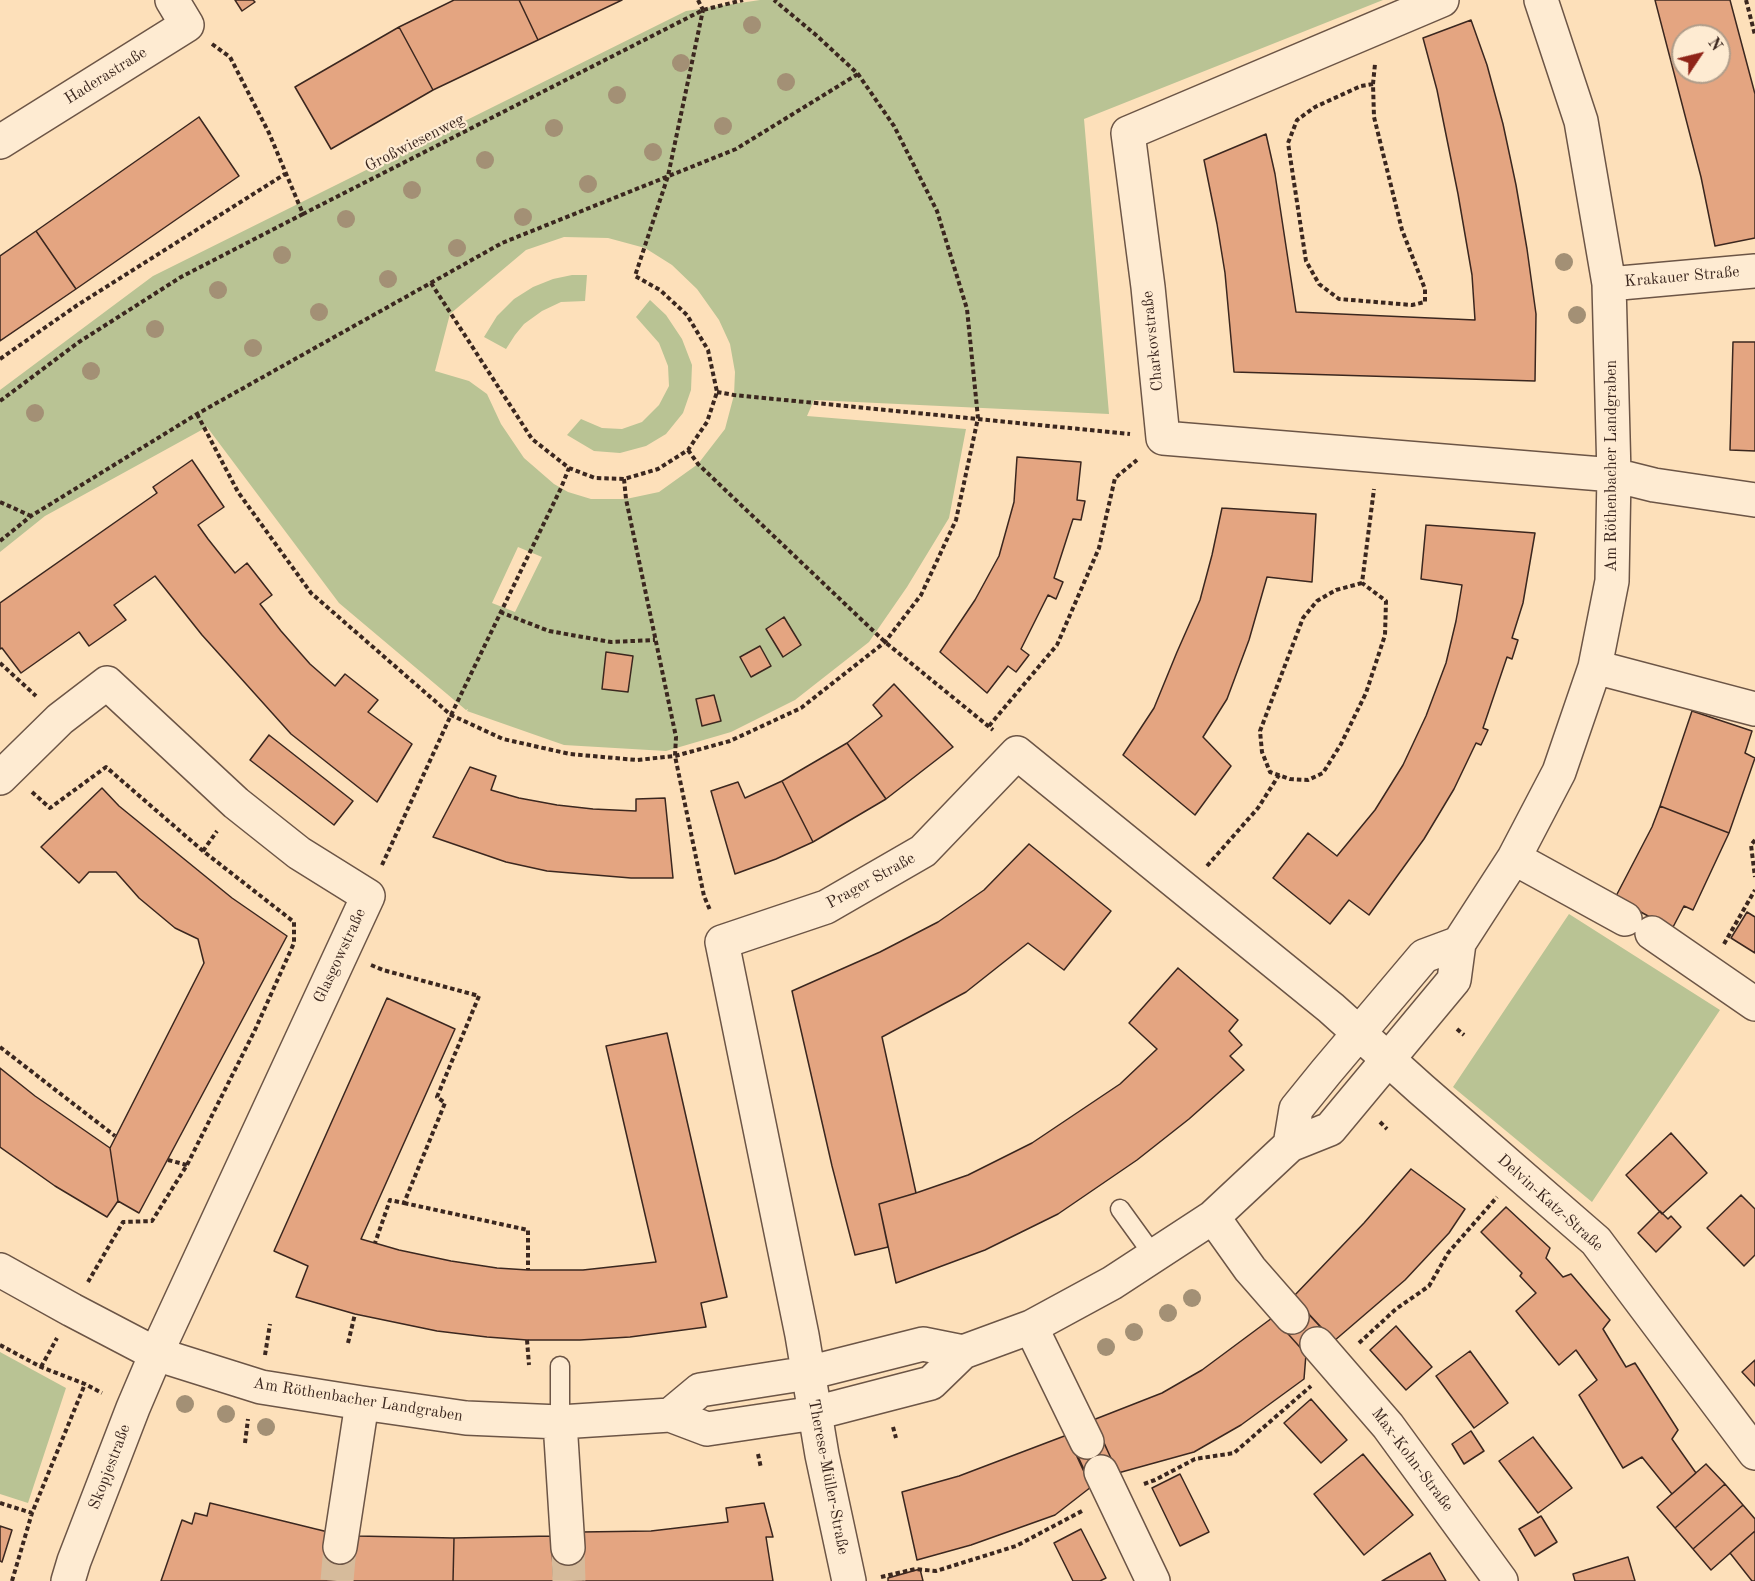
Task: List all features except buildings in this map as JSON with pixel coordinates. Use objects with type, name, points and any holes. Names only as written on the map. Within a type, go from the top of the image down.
[{"type":"street","name":"Charkovstraße","points":[[1163,438],[1148,287],[1128,133],[1442,0]]},
{"type":"street","name":"Am Röthenbacher Landgraben","points":[[0,1270],[156,1354],[261,1387],[466,1418],[560,1422],[670,1415],[707,1429],[814,1413],[931,1383],[963,1352],[1031,1327],[1112,1283],[1213,1217],[1290,1145],[1330,1129],[1454,980],[1459,943],[1514,858],[1559,772],[1595,667],[1612,580],[1614,475],[1609,284],[1581,121],[1541,0]]},
{"type":"street","name":"Haderastraße","points":[[0,142],[179,12]]},
{"type":"street","name":"Krakauer Straße","points":[[1609,284],[1755,270]]},
{"type":"street","points":[[1163,438],[1614,475],[1654,485],[1755,500]]},
{"type":"street","points":[[1595,667],[1755,709]]},
{"type":"street","name":"Glasgowstraße","points":[[4,774],[60,719],[107,682],[236,803],[299,853],[368,896],[156,1354]]},
{"type":"street","points":[[1017,753],[1359,1033]]},
{"type":"street","name":"Prager Straße","points":[[722,942],[826,907],[923,851],[1017,753]]},
{"type":"street","points":[[1514,858],[1639,926],[1755,1004]]},
{"type":"street","points":[[722,942],[808,1373]]},
{"type":"street","points":[[1290,1145],[1296,1109],[1359,1033],[1424,956],[1459,943]]},
{"type":"street","name":"Delvin-Katz-Straße","points":[[1359,1033],[1596,1241],[1755,1453]]},
{"type":"street","points":[[1213,1217],[1250,1269],[1292,1317]]},
{"type":"street","points":[[1031,1327],[1087,1442]]},
{"type":"street","points":[[670,1415],[700,1390],[808,1373],[923,1344],[963,1352]]},
{"type":"street","name":"Skopjestraße","points":[[68,1581],[133,1408],[156,1354]]},
{"type":"street","name":"Max-Kohn-Straße","points":[[1326,1354],[1388,1426],[1501,1581]]},
{"type":"street","name":"Therese-Müller-Straße","points":[[808,1373],[822,1455],[861,1580]]},
{"type":"street","points":[[340,1547],[362,1403]]},
{"type":"street","points":[[560,1422],[568,1548]]},
{"type":"street","points":[[1107,1483],[1153,1581]]},
{"type":"lane","points":[[1120,1209],[1154,1256]]},
{"type":"lane","points":[[560,1366],[560,1422]]},
{"type":"path","points":[[431,283],[532,439],[568,468],[595,478],[624,479],[658,469],[688,450],[707,422],[717,392],[708,350],[687,315],[660,290],[635,276],[668,176],[703,9],[698,0]]},
{"type":"path","name":"Großwiesenweg","points":[[0,401],[79,342],[181,277],[703,9],[743,0]]},
{"type":"path","points":[[197,414],[238,492],[311,593],[451,715],[503,739],[570,754],[637,760],[675,756],[730,741],[801,708],[885,642],[921,595],[956,520],[978,418],[967,309],[937,211],[894,126],[858,74],[774,0]]},
{"type":"path","points":[[1746,0],[1755,35]]},
{"type":"path","points":[[179,12],[230,57],[269,133],[303,214]]},
{"type":"path","points":[[1373,84],[1361,86],[1315,107],[1297,120],[1288,143],[1306,261],[1319,284],[1339,299],[1412,305],[1425,302],[1425,289],[1399,219],[1374,117],[1375,27]]},
{"type":"path","points":[[0,541],[31,516],[197,414],[502,243],[735,149],[858,74]]},
{"type":"path","points":[[0,359],[76,306],[285,174]]},
{"type":"path","points":[[717,392],[1163,438]]},
{"type":"path","points":[[989,726],[1057,645],[1099,548],[1115,478],[1163,438]]},
{"type":"path","points":[[688,450],[698,464],[885,642],[989,726],[1017,753]]},
{"type":"path","points":[[1362,583],[1378,455]]},
{"type":"path","points":[[368,896],[451,715],[561,488],[568,468]]},
{"type":"path","points":[[624,479],[626,499],[676,737],[675,756],[704,896],[722,942]]},
{"type":"path","points":[[0,502],[31,516]]},
{"type":"path","points":[[1362,583],[1386,601],[1385,635],[1366,693],[1341,744],[1323,773],[1308,780],[1280,776],[1270,772],[1262,752],[1260,731],[1304,618],[1317,601],[1336,590],[1362,583]]},
{"type":"path","points":[[500,612],[559,633],[611,642],[655,640]]},
{"type":"path","points":[[0,663],[60,719]]},
{"type":"path","points":[[4,774],[50,808],[106,767],[203,851],[294,922],[294,943],[255,1029],[187,1165],[152,1221],[123,1222],[101,1260]]},
{"type":"path","points":[[1185,890],[1258,808],[1280,776]]},
{"type":"path","points":[[1755,840],[1751,845],[1755,877]]},
{"type":"path","points":[[1708,972],[1755,890]]},
{"type":"path","points":[[342,952],[383,970],[479,996],[437,1097],[445,1103],[404,1203]]},
{"type":"path","points":[[0,1047],[115,1136]]},
{"type":"path","points":[[168,1160],[187,1165]]},
{"type":"path","points":[[861,1580],[915,1569],[936,1571],[1016,1546],[1107,1483],[1155,1480],[1195,1459],[1234,1453],[1326,1354],[1429,1286],[1448,1253],[1518,1174]]},
{"type":"path","points":[[375,1243],[390,1200],[528,1230],[528,1270]]},
{"type":"path","points":[[348,1343],[355,1314]]},
{"type":"path","points":[[264,1356],[270,1324]]},
{"type":"path","points":[[527,1340],[530,1365]]},
{"type":"path","points":[[0,1345],[41,1367],[85,1384],[133,1408]]},
{"type":"path","points":[[12,1581],[32,1513],[85,1384]]},
{"type":"path","points":[[244,1443],[249,1409]]},
{"type":"path","points":[[0,1503],[32,1513]]},
{"type":"green space","points":[[760,0],[1383,0],[1084,119],[1109,414],[814,400],[807,416],[966,429],[949,518],[907,587],[869,642],[795,700],[731,732],[666,751],[564,745],[467,711],[468,709],[466,710],[339,603],[207,427],[45,516],[0,552],[0,390],[153,276],[686,11]],"holes":[[[564,237],[608,238],[645,248],[672,265],[697,289],[719,320],[730,344],[735,372],[734,395],[725,429],[698,464],[659,492],[626,499],[591,499],[568,492],[554,484],[524,458],[501,424],[487,394],[469,381],[435,371],[450,314],[526,250]],[[518,547],[542,557],[515,612],[492,603]]]},
{"type":"green space","points":[[572,275],[587,275],[585,301],[561,302],[542,311],[524,324],[506,349],[484,337],[497,316],[514,299],[533,287]]},
{"type":"green space","points":[[650,300],[666,315],[682,339],[692,365],[691,390],[683,413],[666,434],[646,446],[620,453],[594,451],[567,435],[581,419],[602,428],[622,429],[642,422],[659,405],[669,386],[668,366],[659,343],[636,317]]},
{"type":"green space","points":[[1569,914],[1720,1010],[1592,1202],[1453,1087]]},
{"type":"green space","points":[[0,1352],[66,1388],[28,1503],[0,1494]]},
{"type":"tunnel","points":[[337,1581],[340,1547]]},
{"type":"tunnel","points":[[568,1548],[569,1581]]}]
